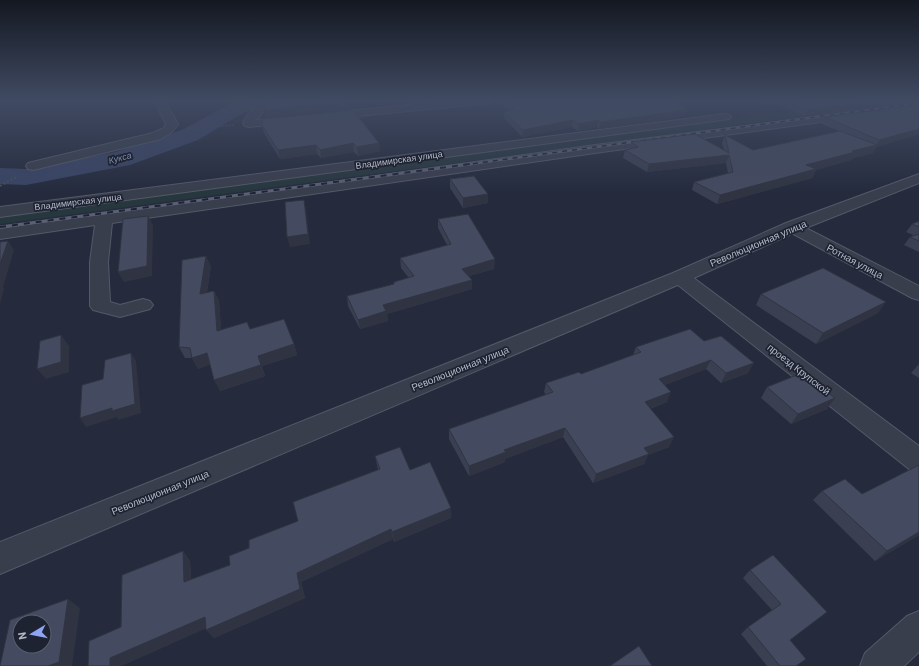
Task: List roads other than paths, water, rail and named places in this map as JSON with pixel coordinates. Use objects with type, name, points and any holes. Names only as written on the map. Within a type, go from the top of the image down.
[{"type":"street","points":[[33,166],[136,142],[157,136],[166,131]]},
{"type":"street","name":"Владимирская улица","points":[[0,212],[621,131]]},
{"type":"street","name":"Владимирская улица","points":[[0,234],[729,131]]},
{"type":"street","name":"Революционная улица","points":[[0,558],[680,277],[792,228],[919,178]]},
{"type":"street","name":"Владимирская улица","points":[[105,219],[100,234],[98,280],[100,306],[120,310],[143,305]]},
{"type":"street","name":"Ротная улица","points":[[792,228],[919,294]]},
{"type":"street","name":"проезд Крупской","points":[[680,277],[919,461]]},
{"type":"street","points":[[878,666],[919,628]]},
{"type":"waterway","name":"Кукса","points":[[0,176],[26,177],[121,159],[190,135],[196,131]]},
{"type":"railway","points":[[463,165],[712,131]]},
{"type":"railway","points":[[0,227],[470,164]]}]
